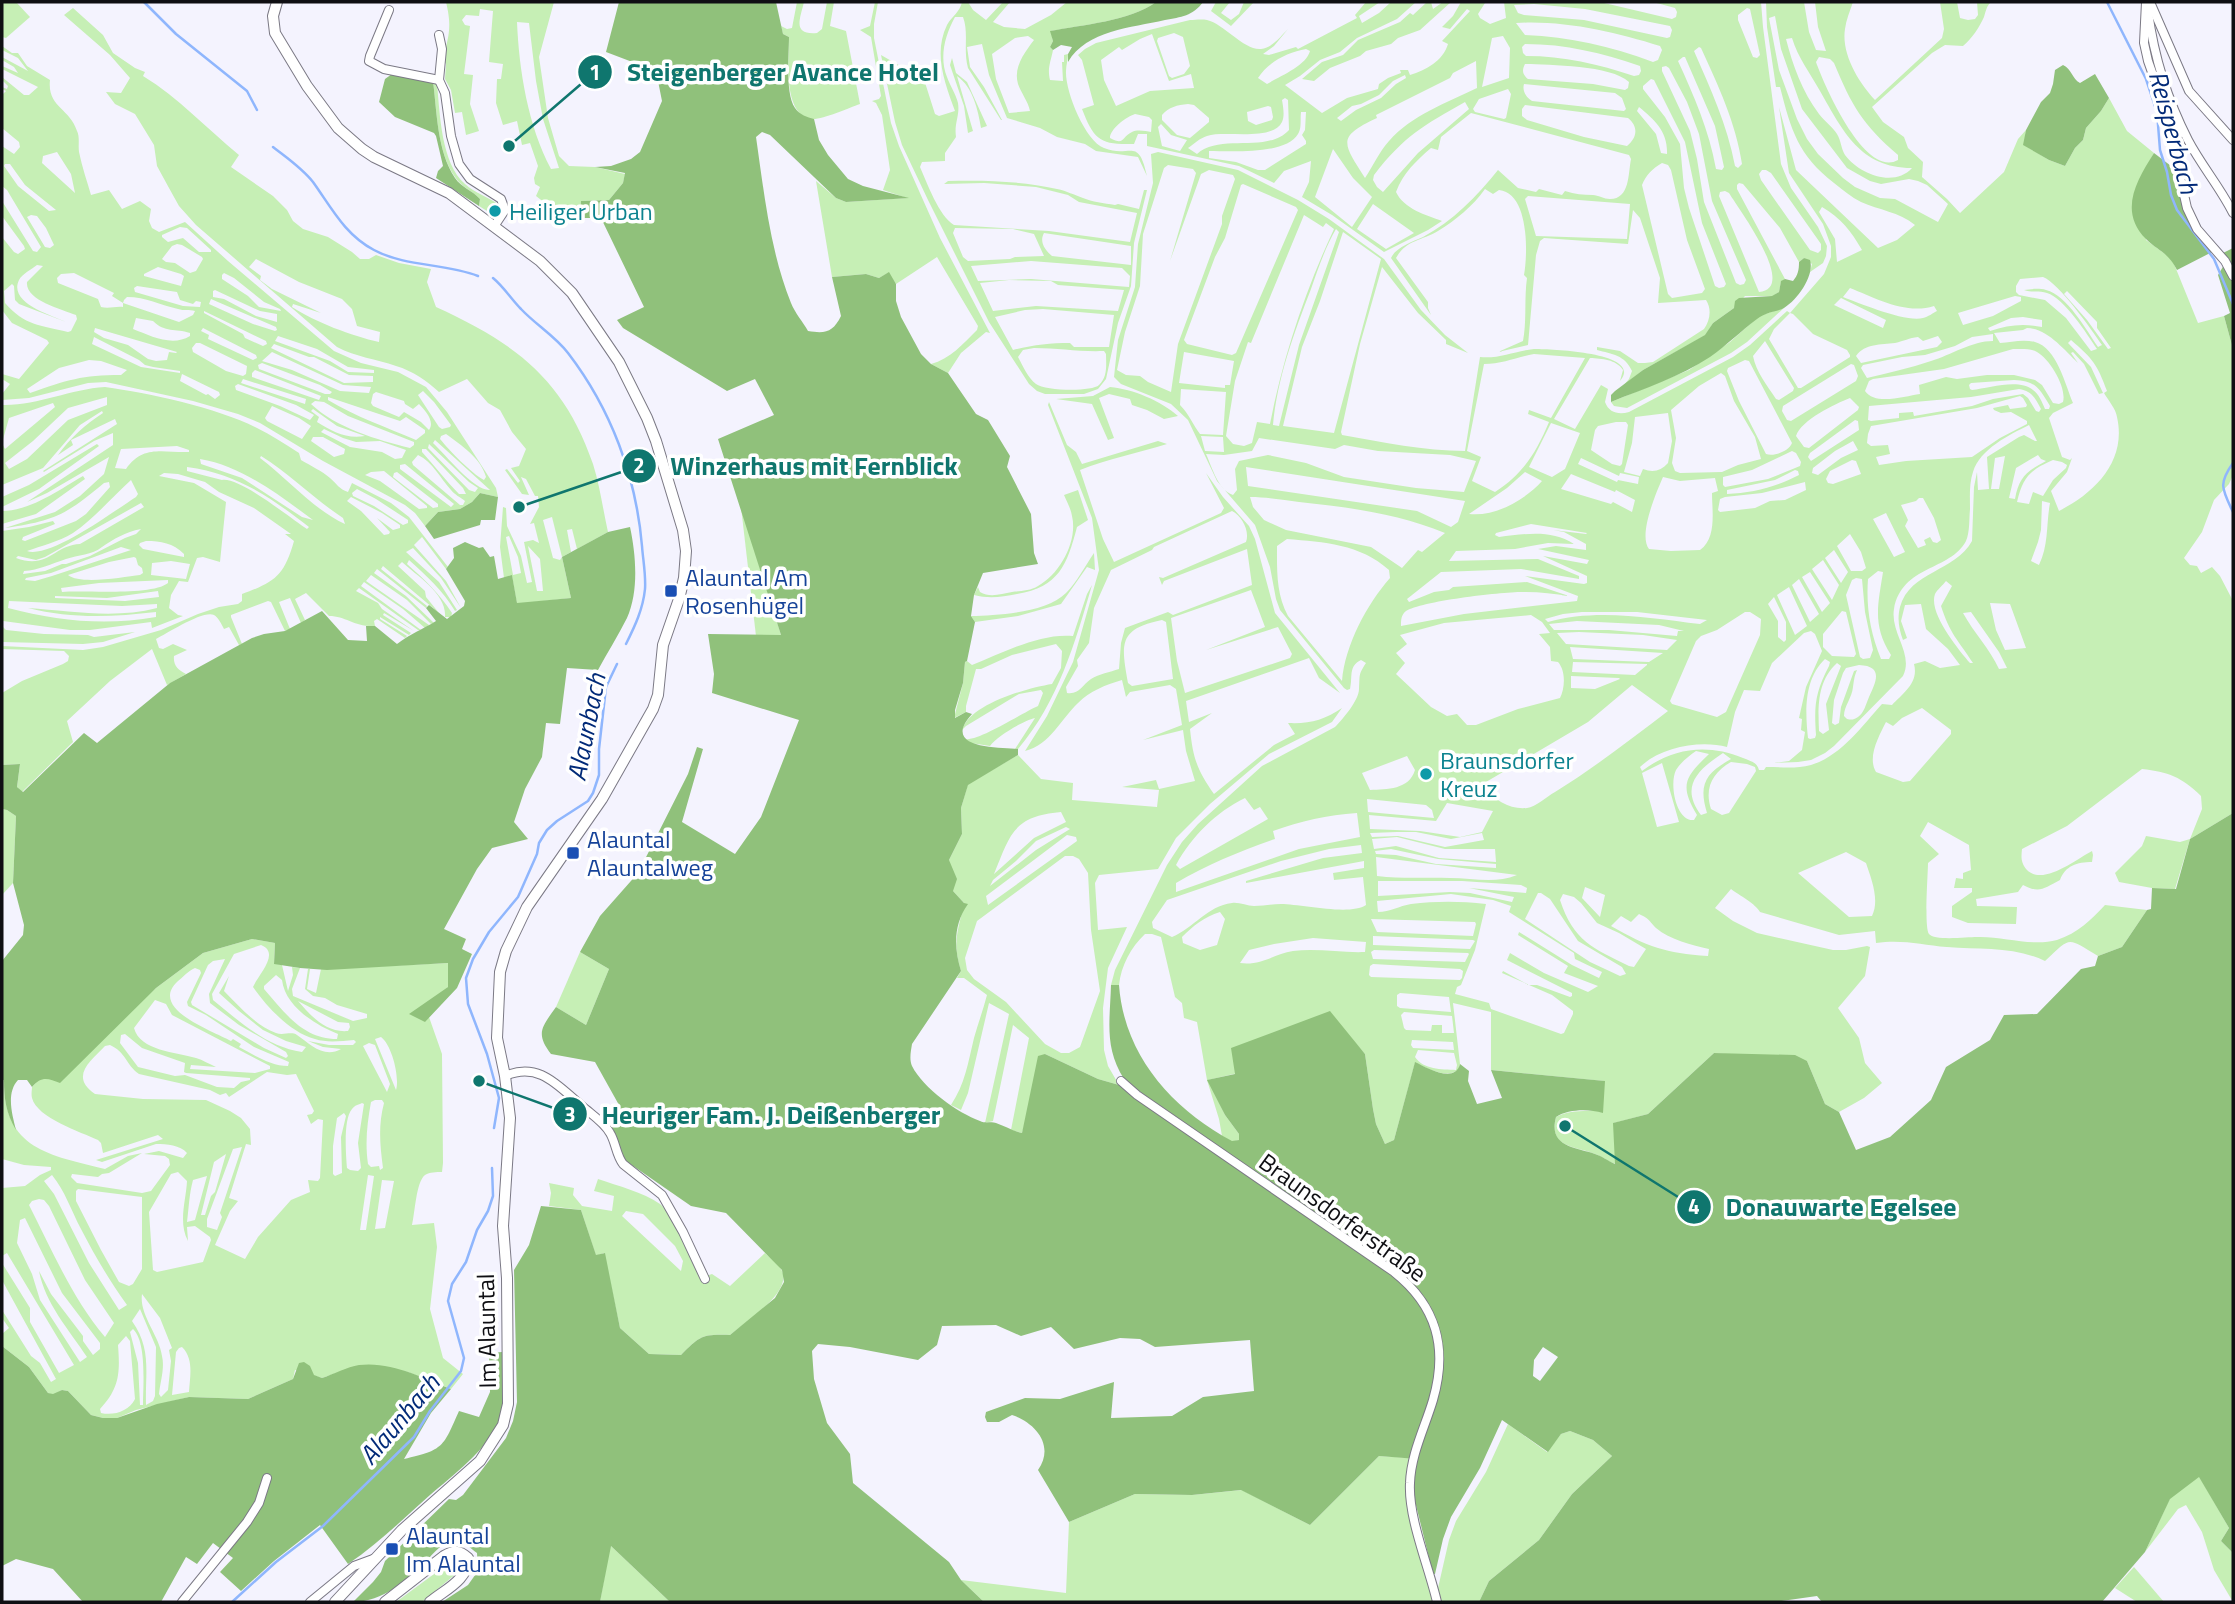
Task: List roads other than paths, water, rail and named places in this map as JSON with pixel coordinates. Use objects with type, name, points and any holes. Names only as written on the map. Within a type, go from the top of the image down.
[{"type":"street","name":"Im Alauntal","points":[[277,2],[273,25],[280,43],[326,113],[349,138],[374,157],[449,193],[495,225],[561,281],[588,315],[619,362],[656,441],[687,551],[679,599],[663,645],[658,695],[653,709],[602,799],[527,906],[506,951],[500,972],[497,1038],[510,1118],[503,1226],[507,1278],[508,1404],[503,1425],[480,1461],[373,1559],[354,1566],[310,1602]]},
{"type":"street","points":[[2148,2],[2189,91],[2233,140]]},
{"type":"street","points":[[2148,2],[2151,41],[2171,104],[2189,142],[2224,194],[2233,213]]},
{"type":"street","points":[[2148,2],[2144,43],[2164,106],[2187,208],[2197,229],[2220,255],[2233,276]]},
{"type":"street","points":[[389,10],[369,61],[383,69],[439,80]]},
{"type":"street","points":[[439,35],[442,49],[439,80],[445,93],[451,136],[459,164],[470,179],[497,195],[504,204],[503,215],[495,225]]},
{"type":"street","points":[[505,1076],[516,1071],[528,1071],[543,1076],[557,1084],[601,1122],[610,1132],[619,1158],[662,1195],[705,1279]]},
{"type":"street","name":"Braunsdorferstraße","points":[[1121,1081],[1394,1272],[1412,1286],[1425,1303],[1438,1349],[1438,1376],[1421,1432],[1409,1486],[1414,1517],[1437,1602]]},
{"type":"street","points":[[183,1602],[247,1522],[259,1503],[267,1478]]},
{"type":"street","points":[[385,1602],[444,1556],[453,1551],[461,1551],[468,1558],[468,1568],[462,1578],[430,1602]]},
{"type":"street","points":[[335,1602],[373,1559]]},
{"type":"waterway","name":"Alaunbach","points":[[144,2],[176,34],[247,91],[257,110]]},
{"type":"waterway","name":"Reisperbach","points":[[2107,2],[2146,79],[2157,112],[2160,150],[2177,210],[2214,259],[2233,304]]},
{"type":"waterway","name":"Alaunbach","points":[[273,147],[309,177],[339,220],[364,244],[399,259],[478,276]]},
{"type":"waterway","name":"Alaunbach","points":[[493,278],[521,309],[568,353],[597,397],[619,444],[634,494],[645,578],[640,610],[626,644]]},
{"type":"waterway","name":"Reisperbach","points":[[2233,463],[2225,476],[2223,487],[2233,512]]},
{"type":"waterway","name":"Alaunbach","points":[[494,1128],[499,1098],[487,1054],[468,1004],[466,978],[473,959],[489,932],[518,897],[537,854],[539,843],[547,830],[588,801],[593,793],[599,775],[606,687],[617,664]]},
{"type":"waterway","name":"Alaunbach","points":[[232,1602],[276,1562],[323,1526],[414,1437],[461,1371],[464,1358],[448,1301],[452,1284],[466,1262],[493,1196],[492,1168]]},
{"type":"place","name":"Steigenberger Avance Hotel","points":[[509,146]]},
{"type":"place","name":"Heiliger Urban","points":[[495,211]]},
{"type":"place","name":"Winzerhaus mit Fernblick","points":[[519,507]]},
{"type":"place","name":"Alauntal Am Rosenhügel","points":[[671,591]]},
{"type":"place","name":"Braunsdorfer Kreuz","points":[[1426,774]]},
{"type":"place","name":"Alauntal Alauntalweg","points":[[573,853]]},
{"type":"place","name":"Heuriger Fam. J. Deißenberger","points":[[479,1081]]},
{"type":"place","name":"Donauwarte Egelsee","points":[[1565,1126]]},
{"type":"place","name":"Alauntal Im Alauntal","points":[[392,1549]]}]
